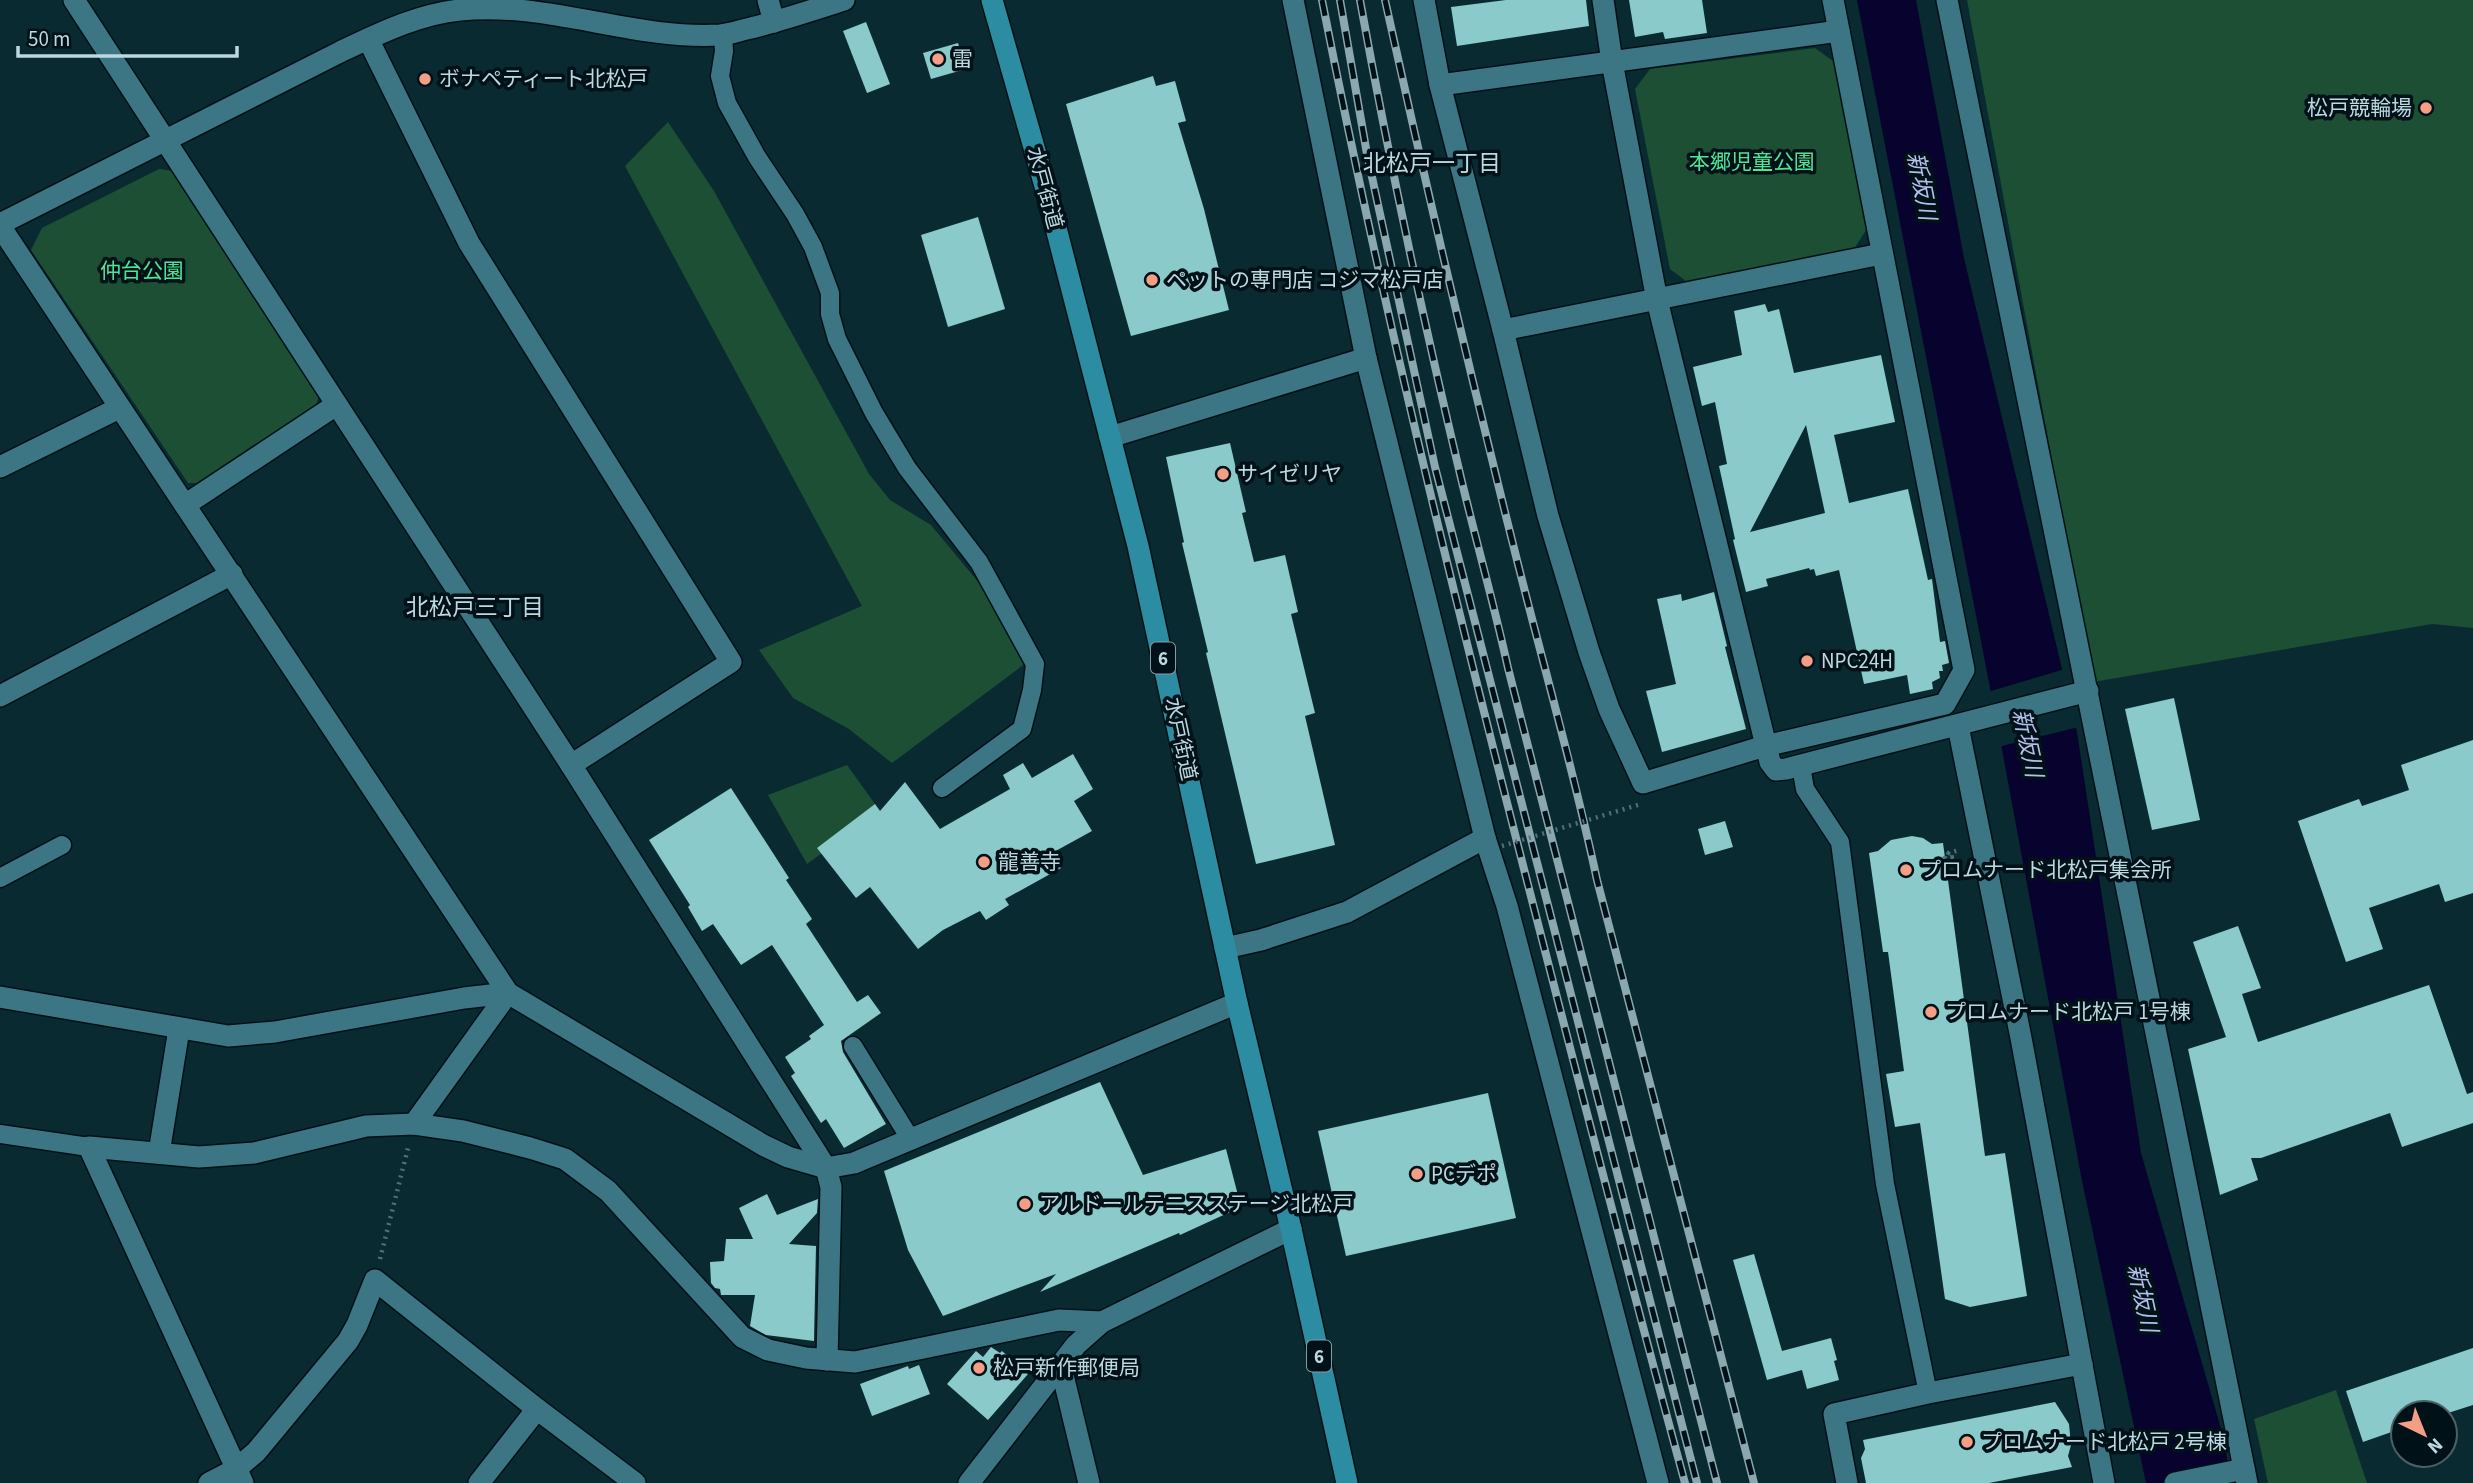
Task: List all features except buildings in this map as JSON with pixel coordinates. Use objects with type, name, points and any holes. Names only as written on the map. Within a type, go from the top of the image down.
[{"type":"highway","name":"水戸街道","points":[[992,0],[1047,192],[1165,666],[1237,1003],[1348,1483]]},
{"type":"street","points":[[74,0],[571,765],[826,1168],[831,1186],[827,1360]]},
{"type":"street","points":[[768,0],[774,22]]},
{"type":"street","points":[[844,0],[723,35],[677,35],[538,13],[457,5],[368,39],[0,225],[508,993],[763,1145],[788,1157],[826,1168],[854,1163],[1237,1003]]},
{"type":"street","points":[[1293,0],[1366,358],[1494,842],[1507,906],[1658,1483]]},
{"type":"street","points":[[1424,0],[1440,85],[1548,516],[1609,709],[1643,783],[1765,746],[1945,704],[1964,670],[1833,0]]},
{"type":"street","points":[[1603,0],[1612,62],[1657,300],[1770,762],[1776,770],[1801,766],[2081,693]]},
{"type":"street","points":[[1948,0],[2068,603],[2081,693],[2246,1476],[2175,1483]]},
{"type":"street","points":[[1440,85],[1839,31]]},
{"type":"street","points":[[368,39],[469,243],[731,662],[571,765]]},
{"type":"street","points":[[1503,330],[1881,254]]},
{"type":"street","points":[[1110,437],[1366,358]]},
{"type":"street","points":[[186,505],[336,405]]},
{"type":"street","points":[[0,467],[119,408]]},
{"type":"street","points":[[0,696],[232,574]]},
{"type":"street","points":[[1958,726],[2024,1052],[2104,1483]]},
{"type":"street","points":[[1225,948],[1261,940],[1347,912],[1494,842]]},
{"type":"street","points":[[0,997],[228,1036],[275,1032],[508,993]]},
{"type":"street","points":[[414,1124],[508,993]]},
{"type":"street","points":[[159,1153],[179,1029]]},
{"type":"street","points":[[240,1476],[89,1147],[199,1157],[254,1153],[366,1126],[414,1124],[463,1131],[565,1160],[608,1191],[742,1337],[768,1350],[855,1362],[1059,1320],[1102,1322]]},
{"type":"street","points":[[969,1483],[1076,1345],[1102,1322],[1291,1229]]},
{"type":"street","points":[[209,1483],[240,1476],[256,1452],[348,1342],[374,1280],[635,1483]]},
{"type":"street","points":[[1847,1483],[1835,1414],[1928,1393],[2082,1364]]},
{"type":"street","points":[[1061,1367],[1089,1483]]},
{"type":"street","points":[[479,1483],[537,1409]]},
{"type":"lane","points":[[723,35],[724,51],[720,76],[727,103],[813,247],[830,293],[831,314],[837,339],[874,413],[907,468],[979,562],[1035,664],[1032,690],[1022,729],[942,788]]},
{"type":"lane","points":[[1801,766],[1805,789],[1840,842],[1885,1184],[1928,1393]]},
{"type":"lane","points":[[0,878],[62,845]]},
{"type":"lane","points":[[853,1046],[911,1140]]},
{"type":"lane","points":[[0,1134],[89,1147]]},
{"type":"path","points":[[1494,842],[1641,804]]},
{"type":"path","points":[[374,1280],[414,1124]]},
{"type":"green space","points":[[1967,0],[2473,0],[2473,628],[2432,624],[2093,682]]},
{"type":"green space","name":"本郷児童公園","points":[[1815,48],[1837,64],[1868,227],[1854,249],[1686,281],[1670,269],[1635,89],[1650,69]]},
{"type":"green space","points":[[668,122],[714,191],[869,474],[890,500],[931,525],[1038,654],[892,763],[849,729],[793,698],[759,650],[862,606],[625,166]]},
{"type":"green space","name":"仲台公園","points":[[159,169],[173,171],[320,392],[316,406],[204,483],[188,483],[31,250],[42,228]]},
{"type":"green space","points":[[847,765],[880,811],[807,864],[768,795]]},
{"type":"green space","points":[[2336,1390],[2367,1483],[2268,1483],[2254,1419]]},
{"type":"water","name":"新坂川","points":[[1857,0],[1916,0],[1964,258],[2077,732],[2141,1153],[2224,1439],[2231,1483],[2146,1483],[2082,1181],[2003,755]]},
{"type":"pier","points":[[2065,669],[2079,727],[1998,747],[1988,692]]},
{"type":"railway","points":[[1322,0],[1395,343],[1449,571],[1572,1055],[1685,1483]]},
{"type":"railway","points":[[1340,0],[1367,154],[1435,467],[1697,1483]]},
{"type":"railway","points":[[1360,0],[1407,239],[1461,478],[1717,1483]]},
{"type":"railway","points":[[1385,0],[1502,501],[1597,880],[1754,1483]]},
{"type":"place","name":"雷","points":[[938,59]]},
{"type":"place","name":"ボナペティート北松戸","points":[[425,79]]},
{"type":"place","name":"松戸競輪場","points":[[2426,108]]},
{"type":"place","name":"ペットの専門店 コジマ松戸店","points":[[1152,280]]},
{"type":"place","name":"サイゼリヤ","points":[[1223,474]]},
{"type":"place","name":"NPC24H","points":[[1807,661]]},
{"type":"place","name":"龍善寺","points":[[984,862]]},
{"type":"place","name":"プロムナード北松戸集会所","points":[[1906,870]]},
{"type":"place","name":"プロムナード北松戸 1号棟","points":[[1931,1012]]},
{"type":"place","name":"PCデポ","points":[[1417,1174]]},
{"type":"place","name":"アルドールテニスステージ北松戸","points":[[1025,1204]]},
{"type":"place","name":"松戸新作郵便局","points":[[979,1368]]},
{"type":"place","name":"プロムナード北松戸 2号棟","points":[[1967,1442]]},
{"type":"district","name":"北松戸一丁目","points":[[1432,163]]},
{"type":"district","name":"北松戸三丁目","points":[[475,607]]}]
